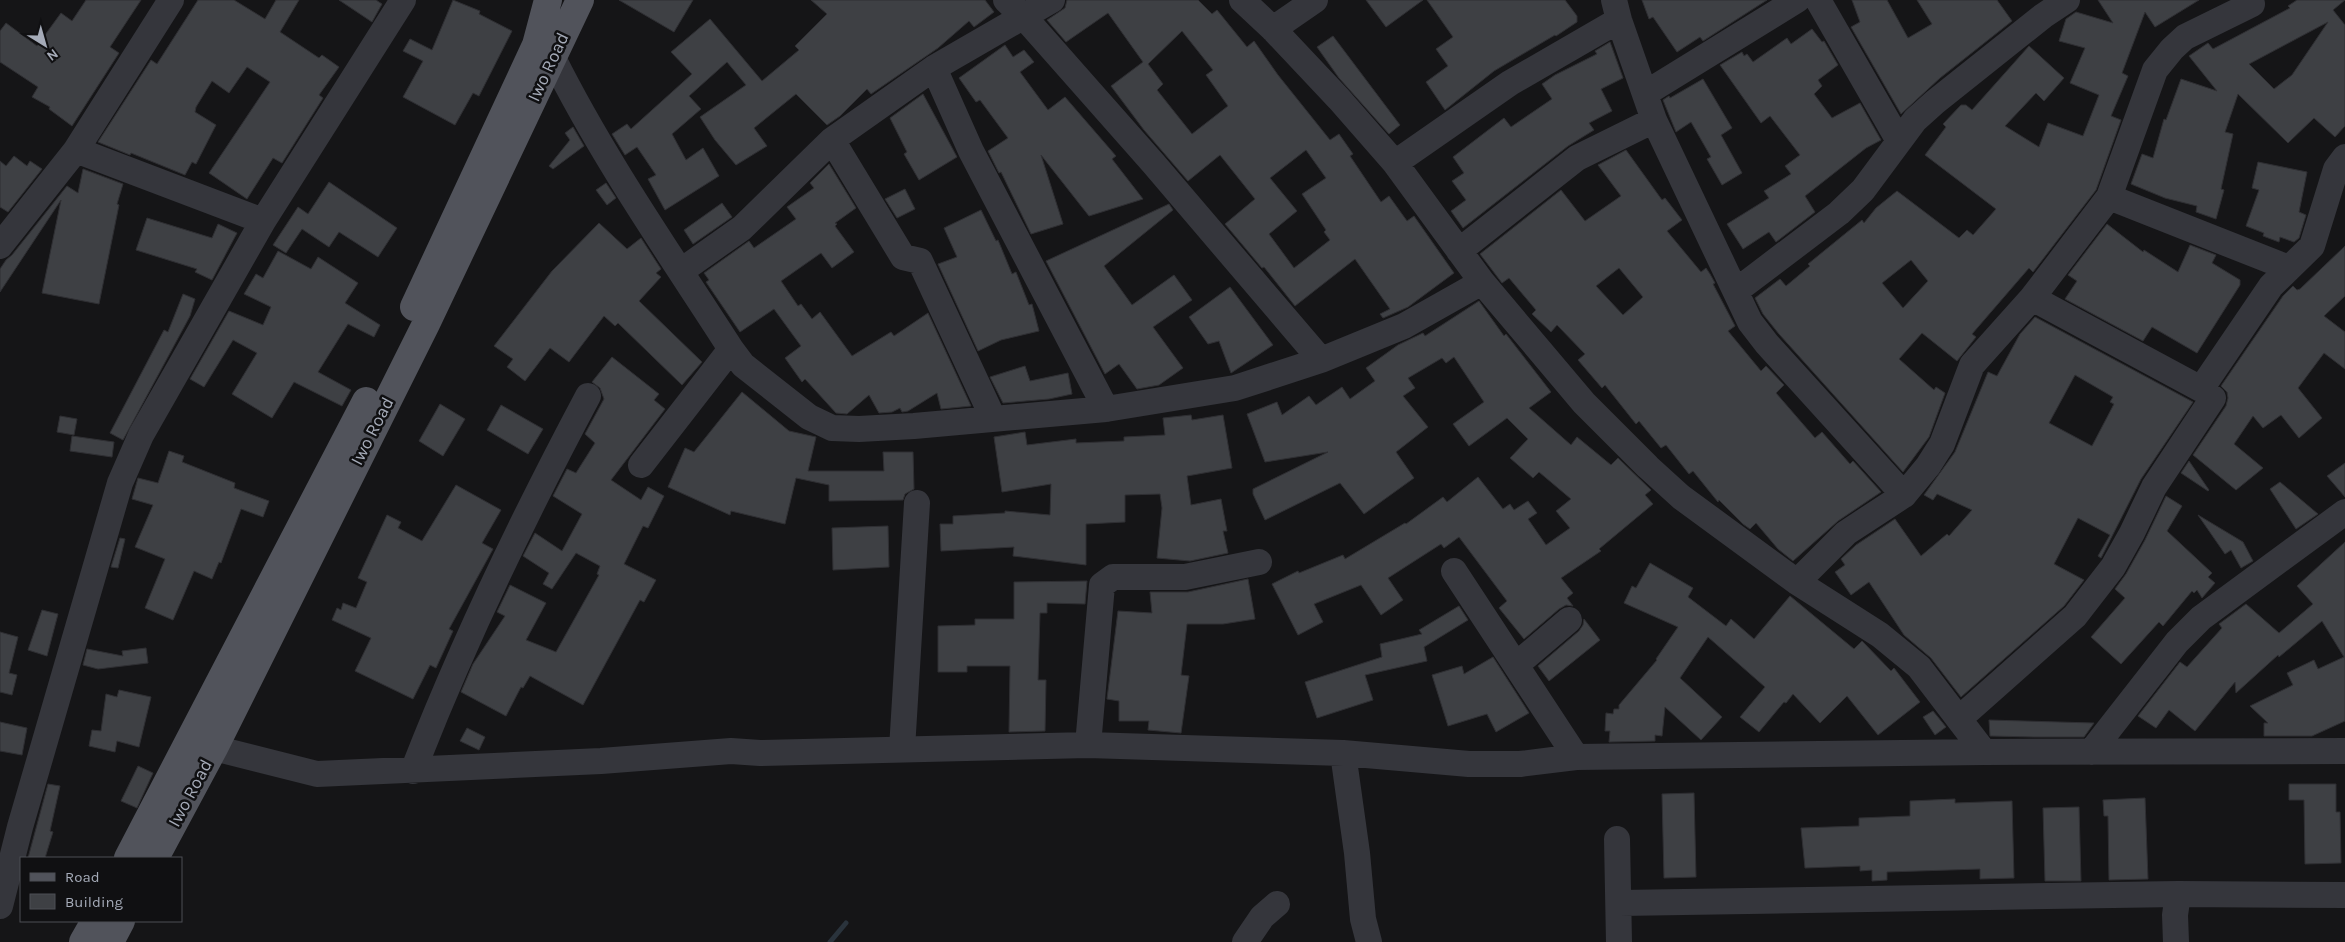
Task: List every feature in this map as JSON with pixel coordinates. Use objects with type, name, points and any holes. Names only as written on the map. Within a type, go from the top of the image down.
[{"type":"main road","name":"Iwo Road","points":[[129,857],[417,321],[553,58],[580,0]]},
{"type":"main road","name":"Iwo Road","points":[[156,857],[214,748],[417,321],[536,45],[545,1]]},
{"type":"main road","points":[[83,942],[94,922]]},
{"type":"main road","points":[[110,942],[121,922]]},
{"type":"street","points":[[0,246],[76,150],[171,0]]},
{"type":"street","points":[[0,906],[10,826],[120,484],[141,435],[263,221],[403,0]]},
{"type":"street","points":[[1006,0],[1025,18],[1153,164],[1320,360]]},
{"type":"street","points":[[681,271],[742,228],[832,140],[934,68],[1025,18],[1052,0]]},
{"type":"street","points":[[1242,0],[1274,29],[1395,164],[1482,282],[1554,370],[1648,468],[1681,497],[1797,582],[1880,635],[1919,667],[1960,718],[1984,752]]},
{"type":"street","points":[[1274,29],[1315,0]]},
{"type":"street","points":[[1646,93],[1797,0]]},
{"type":"street","points":[[1818,0],[1899,141]]},
{"type":"street","points":[[1736,291],[1840,213],[1863,190],[1915,120],[2037,8],[2067,0]]},
{"type":"street","points":[[1797,582],[1846,533],[1904,495],[1928,466],[1942,444],[1972,365],[2032,298],[2109,197],[2155,70],[2172,49],[2185,38],[2252,4]]},
{"type":"street","points":[[1395,164],[1510,82],[1616,10],[1654,120],[1750,322],[1767,344],[1904,495]]},
{"type":"street","points":[[553,58],[571,94],[620,176],[743,365],[809,417],[832,428],[859,429],[914,426],[1106,409],[1235,388],[1320,360],[1404,326],[1482,282]]},
{"type":"street","points":[[934,68],[971,151],[1106,409]]},
{"type":"street","points":[[1459,251],[1577,158],[1654,120]]},
{"type":"street","points":[[832,140],[903,257],[920,261],[993,418]]},
{"type":"street","points":[[76,150],[263,221]]},
{"type":"street","points":[[2032,298],[2201,389],[2271,286],[2312,246],[2336,169],[2345,157]]},
{"type":"street","points":[[2109,197],[2290,268]]},
{"type":"street","points":[[641,465],[731,349]]},
{"type":"street","points":[[413,771],[439,704],[495,579],[539,489],[588,396]]},
{"type":"street","points":[[1960,718],[2076,616],[2112,567],[2132,533],[2154,487],[2213,398]]},
{"type":"street","points":[[902,750],[917,503]]},
{"type":"street","points":[[2092,752],[2177,642],[2200,618],[2345,512]]},
{"type":"street","points":[[1088,745],[1102,585],[1113,577],[1185,577],[1259,562]]},
{"type":"street","points":[[1454,571],[1576,757]]},
{"type":"street","points":[[1516,665],[1569,620]]},
{"type":"street","points":[[214,748],[318,774],[601,761],[731,751],[760,753],[1088,745],[1343,754],[1468,764],[1520,764],[1576,757],[1984,752],[2345,751]]},
{"type":"street","points":[[1343,754],[1357,853],[1363,919],[1369,942]]},
{"type":"street","points":[[1617,839],[1620,903],[1619,942]]},
{"type":"street","points":[[1620,903],[2178,894],[2345,895]]},
{"type":"street","points":[[2176,942],[2175,915],[2178,894]]},
{"type":"street","points":[[1245,942],[1262,917],[1277,904]]},
{"type":"building","points":[[86,0],[141,0],[110,47],[119,53],[72,126],[49,109],[50,107],[32,97],[38,87],[0,62],[0,31],[6,23],[37,46],[61,13],[72,21]]},
{"type":"building","points":[[198,0],[234,0],[265,19],[276,0],[299,0],[280,32],[319,58],[322,55],[339,67],[319,95],[323,98],[282,163],[273,158],[247,199],[209,173],[270,82],[247,67],[229,93],[212,81],[196,107],[195,112],[216,125],[196,164],[192,162],[185,175],[98,142],[151,60],[157,64]]},
{"type":"building","points":[[339,0],[376,0],[382,4],[372,22]]},
{"type":"building","points":[[453,0],[480,11],[479,14],[512,31],[479,96],[473,93],[455,125],[403,97],[423,61],[403,51],[410,39],[432,50]]},
{"type":"building","points":[[619,0],[693,0],[674,32]]},
{"type":"building","points":[[811,0],[985,0],[994,12],[974,27],[969,21],[938,48],[871,94],[867,89],[840,116],[827,125],[796,94],[754,128],[767,146],[736,165],[715,140],[700,117],[746,85],[727,62],[689,96],[701,109],[672,134],[686,160],[703,148],[719,176],[665,210],[648,179],[656,175],[637,147],[625,155],[612,134],[627,124],[631,129],[692,74],[671,52],[710,19],[762,81],[799,50],[795,46],[827,14]]},
{"type":"building","points":[[1067,0],[1198,0],[1212,14],[1217,10],[1247,47],[1254,41],[1278,75],[1330,140],[1339,134],[1353,154],[1350,156],[1381,202],[1389,196],[1407,221],[1414,216],[1454,273],[1408,307],[1383,318],[1380,314],[1390,309],[1355,259],[1295,306],[1264,267],[1262,268],[1225,224],[1255,199],[1220,155],[1188,181],[1144,130],[1111,86],[1143,62],[1108,13],[1066,42],[1047,20],[1065,8]],"holes":[[[1182,31],[1213,70],[1206,75],[1228,106],[1192,134],[1157,90],[1163,84],[1148,64]],[[1306,150],[1326,178],[1302,194],[1326,230],[1324,232],[1330,240],[1294,268],[1269,234],[1297,211],[1270,178]]]},
{"type":"building","points":[[1366,0],[1423,0],[1386,27]]},
{"type":"building","points":[[1427,0],[1565,0],[1577,16],[1577,22],[1494,71],[1445,110],[1426,82],[1448,66],[1436,49],[1453,37]]},
{"type":"building","points":[[1642,0],[1767,0],[1703,41],[1700,37],[1677,52],[1653,17],[1649,19]]},
{"type":"building","points":[[1852,0],[1887,0],[1908,38],[1932,24],[1917,0],[1997,0],[2012,21],[1940,78],[1901,114],[1851,27],[1860,22]]},
{"type":"building","points":[[2098,0],[2199,0],[2155,27],[2145,12],[2122,73],[2128,76],[2111,116],[2121,120],[2096,190],[2033,272],[2029,268],[1972,334],[1976,337],[1957,361],[1922,333],[1899,359],[1934,390],[1936,387],[1945,393],[1929,437],[1903,472],[1779,334],[1763,314],[1755,298],[1780,279],[1786,286],[1810,266],[1808,264],[1862,220],[1864,223],[1876,208],[1897,191],[1959,238],[1967,230],[1973,235],[1996,209],[1925,155],[1946,127],[1943,124],[1961,105],[1966,105],[1972,110],[2029,46],[2064,78],[2044,101],[2036,93],[2005,126],[2039,147],[2048,123],[2083,136],[2099,95],[2070,83],[2085,48],[2059,41],[2066,19],[2076,12],[2113,23]],"holes":[[[1911,260],[1928,281],[1903,308],[1882,283]]]},
{"type":"building","points":[[2297,0],[2345,0],[2333,10],[2345,25],[2345,126],[2335,137],[2314,118],[2288,143],[2238,94],[2225,132],[2233,134],[2221,189],[2224,190],[2216,219],[2196,212],[2197,206],[2165,198],[2131,184],[2142,154],[2153,158],[2164,119],[2166,120],[2181,79],[2217,91],[2189,56],[2208,43],[2213,49],[2290,8],[2288,6]],"holes":[[[2328,22],[2292,75],[2274,89],[2249,64]]]},
{"type":"building","points":[[1812,29],[1822,42],[1824,41],[1838,65],[1818,80],[1822,86],[1814,94],[1832,118],[1860,103],[1881,140],[1866,148],[1805,196],[1815,212],[1776,242],[1769,232],[1743,249],[1727,224],[1769,198],[1764,191],[1791,174],[1785,166],[1800,155],[1770,116],[1761,123],[1720,65],[1742,52],[1744,56],[1747,54],[1753,62],[1787,38],[1791,44]]},
{"type":"building","points":[[1333,36],[1400,125],[1389,134],[1339,78],[1317,47]]},
{"type":"building","points":[[1610,42],[1623,78],[1601,89],[1612,111],[1589,123],[1594,130],[1568,146],[1463,228],[1451,211],[1466,200],[1452,181],[1464,173],[1453,157],[1504,118],[1511,127],[1552,99],[1542,84],[1555,75],[1597,54],[1595,51]]},
{"type":"building","points":[[1005,45],[1013,57],[1024,50],[1034,62],[1020,72],[1048,110],[1065,97],[1116,156],[1112,159],[1143,199],[1089,216],[1041,155],[1063,224],[1031,234],[1001,172],[999,173],[988,151],[1008,138],[980,100],[976,102],[959,78]]},
{"type":"building","points":[[1703,79],[1732,128],[1721,135],[1742,173],[1722,185],[1707,159],[1711,157],[1691,122],[1676,132],[1663,100]]},
{"type":"building","points":[[923,94],[957,157],[919,180],[904,154],[907,152],[890,118]]},
{"type":"building","points":[[573,127],[584,146],[553,169],[549,166],[570,140],[565,133]]},
{"type":"building","points":[[1626,150],[1662,200],[1665,198],[1682,220],[1667,231],[1701,272],[1706,268],[1710,274],[1715,283],[1713,284],[1735,326],[1728,331],[1761,371],[1766,366],[1784,385],[1776,393],[1815,438],[1822,432],[1850,464],[1853,461],[1881,492],[1838,521],[1793,561],[1778,549],[1756,523],[1750,529],[1743,524],[1719,500],[1718,502],[1693,471],[1689,474],[1666,445],[1661,448],[1639,421],[1636,424],[1605,385],[1602,388],[1578,360],[1585,354],[1557,325],[1551,332],[1532,314],[1536,310],[1509,278],[1502,283],[1480,254],[1561,190],[1585,221],[1621,196],[1598,165]],"holes":[[[1619,268],[1643,297],[1623,315],[1596,286]]]},
{"type":"building","points":[[14,156],[27,166],[30,161],[42,169],[8,212],[0,207],[0,161],[6,166]]},
{"type":"building","points":[[2258,162],[2307,172],[2299,212],[2306,215],[2299,238],[2294,242],[2280,237],[2279,242],[2263,236],[2264,233],[2246,226],[2259,190],[2252,188]]},
{"type":"building","points":[[829,164],[856,208],[835,223],[837,224],[835,226],[854,252],[832,268],[821,253],[781,281],[798,306],[801,304],[812,319],[820,312],[852,356],[891,332],[894,336],[928,313],[971,406],[941,409],[937,393],[908,411],[902,412],[900,408],[892,412],[879,413],[869,395],[847,414],[836,413],[805,379],[802,382],[785,358],[801,346],[774,309],[740,332],[706,282],[709,280],[704,273],[749,241],[754,248],[796,219],[787,207],[814,188],[810,183]]},
{"type":"building","points":[[83,169],[123,184],[117,204],[119,205],[99,304],[42,293],[61,200],[0,292],[0,269],[6,260],[67,186],[78,193]]},
{"type":"building","points":[[329,182],[397,228],[378,257],[339,232],[329,247],[302,229],[286,253],[273,245],[298,207],[308,214]]},
{"type":"building","points":[[606,183],[616,198],[607,205],[596,190]]},
{"type":"building","points":[[905,189],[915,209],[897,218],[885,199]]},
{"type":"building","points":[[722,203],[732,217],[693,244],[684,230]]},
{"type":"building","points":[[1169,204],[1173,210],[1104,266],[1132,305],[1174,275],[1192,300],[1153,327],[1183,368],[1159,385],[1137,389],[1119,364],[1105,374],[1046,261]]},
{"type":"building","points":[[981,210],[996,241],[998,240],[1012,274],[1016,272],[1029,305],[1032,304],[1039,331],[1001,340],[978,351],[938,264],[957,257],[944,228]]},
{"type":"building","points":[[147,218],[212,238],[218,224],[237,233],[212,280],[195,272],[197,269],[136,250]]},
{"type":"building","points":[[599,223],[627,249],[641,238],[661,269],[656,273],[661,277],[639,301],[702,362],[682,385],[618,323],[615,326],[604,316],[569,362],[550,348],[525,381],[507,367],[513,359],[494,346],[552,271]]},
{"type":"building","points":[[2107,224],[2143,252],[2144,250],[2178,272],[2190,245],[2216,255],[2212,263],[2240,280],[2240,285],[2197,353],[2152,327],[2143,341],[2065,299],[2077,281],[2068,275]]},
{"type":"building","points":[[2345,246],[2345,296],[2324,316],[2345,332],[2345,369],[2324,353],[2298,388],[2322,418],[2299,438],[2281,415],[2263,428],[2253,416],[2234,444],[2263,468],[2236,490],[2193,455],[2226,406],[2227,392],[2221,386],[2283,296],[2293,286],[2297,290],[2300,289]]},
{"type":"building","points":[[278,251],[311,269],[318,257],[358,283],[345,303],[380,325],[374,337],[348,324],[318,372],[351,390],[342,406],[294,382],[272,418],[232,394],[257,353],[233,340],[204,387],[190,379],[229,311],[263,325],[271,307],[244,294],[256,274],[263,278]]},
{"type":"building","points":[[1230,287],[1273,345],[1231,373],[1219,341],[1208,344],[1189,317]]},
{"type":"building","points":[[183,294],[195,299],[190,316],[123,440],[110,433],[164,330],[168,332]]},
{"type":"building","points":[[1479,301],[1504,336],[1506,334],[1551,392],[1529,408],[1571,445],[1577,437],[1611,465],[1618,458],[1651,490],[1645,495],[1653,504],[1599,549],[1601,551],[1561,578],[1573,593],[1567,598],[1573,606],[1566,605],[1559,609],[1524,639],[1499,608],[1507,601],[1459,537],[1444,548],[1441,544],[1388,578],[1403,600],[1381,615],[1361,585],[1314,604],[1323,622],[1298,635],[1272,584],[1298,571],[1299,573],[1343,555],[1345,559],[1406,524],[1443,497],[1447,502],[1478,477],[1503,509],[1510,504],[1514,510],[1528,501],[1537,513],[1528,519],[1546,545],[1570,528],[1556,511],[1571,499],[1539,472],[1533,478],[1510,458],[1528,439],[1507,418],[1469,446],[1453,424],[1484,402],[1454,357],[1446,363],[1442,358],[1408,378],[1415,388],[1403,396],[1428,427],[1396,452],[1414,478],[1364,514],[1340,483],[1265,520],[1253,494],[1253,489],[1328,452],[1265,462],[1247,414],[1277,402],[1282,415],[1309,396],[1316,405],[1342,387],[1350,399],[1375,381],[1366,368],[1398,345],[1423,333],[1425,336]]},
{"type":"building","points":[[2035,317],[2193,402],[2141,479],[2101,558],[2098,556],[2110,535],[2078,518],[2054,564],[2084,580],[2064,606],[1961,697],[1931,658],[1904,635],[1869,582],[1851,595],[1835,572],[1845,565],[1841,559],[1856,545],[1895,519],[1921,556],[1947,534],[1949,536],[1972,510],[1937,494],[1933,500],[1924,495],[1955,452],[1988,372],[1997,376],[2020,334]],"holes":[[[2075,375],[2113,397],[2110,402],[2114,404],[2092,446],[2049,423]]]},
{"type":"building","points":[[612,357],[659,394],[654,400],[665,409],[611,480],[641,500],[648,487],[664,496],[648,528],[643,526],[624,564],[656,580],[644,602],[640,600],[583,705],[530,676],[523,688],[521,687],[506,716],[461,692],[473,664],[505,616],[497,612],[510,585],[546,603],[526,640],[556,652],[599,575],[597,574],[600,566],[576,553],[552,589],[543,584],[549,573],[523,556],[535,533],[562,551],[582,514],[553,496],[567,469],[576,473],[595,443],[585,434],[604,399],[600,388],[592,382]]},
{"type":"building","points":[[1025,366],[1030,381],[1068,373],[1072,394],[1049,399],[1003,403],[990,377]]},
{"type":"building","points":[[742,392],[789,431],[816,437],[808,471],[884,471],[883,452],[913,452],[914,489],[905,494],[903,500],[829,501],[829,485],[796,478],[785,524],[731,511],[730,515],[668,487],[685,448],[694,452]]},
{"type":"building","points":[[440,404],[465,419],[443,456],[419,441]]},
{"type":"building","points":[[501,405],[543,429],[528,454],[487,430]]},
{"type":"building","points":[[1191,415],[1192,420],[1223,415],[1232,468],[1187,476],[1191,505],[1221,499],[1227,531],[1223,531],[1228,553],[1190,561],[1157,558],[1162,508],[1160,494],[1125,495],[1125,522],[1086,524],[1086,565],[1013,556],[1014,547],[941,551],[940,524],[953,524],[953,516],[1005,513],[1005,511],[1050,515],[1051,484],[1002,492],[994,437],[1025,432],[1027,445],[1076,439],[1076,443],[1124,441],[1124,437],[1165,435],[1163,418]]},
{"type":"building","points":[[60,416],[77,419],[74,435],[57,432]]},
{"type":"building","points":[[72,436],[114,442],[112,457],[70,451]]},
{"type":"building","points":[[169,451],[184,456],[182,462],[235,483],[234,488],[269,501],[263,517],[241,509],[221,563],[219,562],[212,579],[194,571],[173,620],[145,608],[165,559],[135,547],[153,505],[132,499],[138,478],[158,483]]},
{"type":"building","points":[[2189,461],[2209,490],[2208,491],[2181,473]]},
{"type":"building","points":[[2345,463],[2345,497],[2327,476]]},
{"type":"building","points":[[2280,482],[2318,514],[2296,529],[2270,489]]},
{"type":"building","points":[[456,485],[501,510],[482,543],[493,549],[449,629],[453,631],[436,668],[430,665],[413,699],[355,671],[371,638],[332,620],[337,608],[341,610],[343,603],[356,608],[367,582],[358,578],[387,515],[401,522],[398,528],[422,541]]},
{"type":"building","points":[[2166,496],[2182,506],[2167,531],[2212,573],[2208,577],[2215,583],[2202,598],[2197,590],[2194,593],[2192,591],[2163,626],[2159,622],[2121,664],[2091,637],[2125,598],[2115,589],[2126,574],[2145,540]]},
{"type":"building","points":[[2198,515],[2243,542],[2253,561],[2241,568],[2231,550],[2225,554]]},
{"type":"building","points":[[888,526],[889,567],[833,570],[832,528]]},
{"type":"building","points":[[120,538],[125,539],[118,568],[111,567]]},
{"type":"building","points":[[2345,542],[2345,721],[2312,736],[2264,736],[2264,723],[2268,723],[2250,706],[2293,685],[2287,673],[2314,660],[2318,669],[2344,657],[2322,621],[2279,657],[2278,655],[2236,693],[2235,682],[2195,731],[2169,710],[2156,728],[2138,716],[2180,662],[2187,667],[2222,628],[2219,624],[2246,604],[2279,633],[2313,604],[2297,586]]},
{"type":"building","points":[[1650,563],[1693,588],[1688,597],[1726,626],[1731,619],[1754,639],[1790,596],[1854,649],[1862,641],[1891,671],[1894,668],[1920,702],[1878,735],[1847,696],[1820,723],[1793,694],[1759,732],[1740,717],[1765,687],[1708,637],[1680,678],[1722,717],[1701,740],[1665,707],[1662,736],[1655,735],[1655,741],[1609,742],[1610,731],[1605,731],[1606,713],[1613,714],[1614,709],[1619,709],[1619,705],[1657,660],[1678,627],[1624,603],[1632,586],[1636,588]]},
{"type":"building","points":[[1248,579],[1255,619],[1223,624],[1187,624],[1181,675],[1189,676],[1181,733],[1148,730],[1149,721],[1119,721],[1119,701],[1107,699],[1118,611],[1152,613],[1150,592],[1188,592]]},
{"type":"building","points":[[1087,581],[1085,604],[1047,603],[1047,613],[1040,613],[1038,680],[1046,680],[1045,731],[1009,732],[1010,666],[967,666],[967,672],[938,672],[938,626],[975,625],[975,619],[1014,619],[1014,582]]},
{"type":"building","points":[[1459,606],[1468,620],[1424,647],[1427,661],[1365,675],[1373,700],[1317,718],[1305,682],[1382,657],[1380,644],[1422,634],[1419,630]]},
{"type":"building","points":[[42,610],[58,614],[47,656],[28,650]]},
{"type":"building","points":[[1584,619],[1600,640],[1549,681],[1538,666],[1579,631]]},
{"type":"building","points":[[0,632],[18,637],[9,673],[17,675],[12,695],[0,692]]},
{"type":"building","points":[[146,648],[148,663],[98,669],[83,665],[87,649],[123,656],[122,651]]},
{"type":"building","points":[[1493,657],[1529,713],[1496,732],[1487,714],[1448,726],[1432,675],[1462,666],[1464,674]]},
{"type":"building","points":[[119,690],[151,697],[139,747],[117,741],[115,752],[89,746],[92,730],[101,731],[106,694],[117,697]]},
{"type":"building","points":[[1933,711],[1946,727],[1935,735],[1923,717]]},
{"type":"building","points":[[1989,720],[2094,723],[2084,737],[1990,736]]},
{"type":"building","points":[[0,722],[27,728],[22,755],[0,751]]},
{"type":"building","points":[[467,728],[485,737],[479,750],[460,741]]},
{"type":"building","points":[[138,766],[153,773],[137,808],[121,801]]},
{"type":"building","points":[[48,784],[60,786],[50,831],[53,832],[45,857],[28,857]]},
{"type":"building","points":[[2289,784],[2336,784],[2336,812],[2340,812],[2341,863],[2305,864],[2304,800],[2289,800]]},
{"type":"building","points":[[1694,793],[1696,877],[1664,878],[1662,794]]},
{"type":"building","points":[[2145,798],[2148,879],[2109,880],[2108,816],[2104,816],[2103,800]]},
{"type":"building","points":[[1955,799],[1955,803],[2012,801],[2014,878],[1980,879],[1980,869],[1887,872],[1887,880],[1872,881],[1872,870],[1860,871],[1860,866],[1805,868],[1801,828],[1859,826],[1859,818],[1910,816],[1910,801]]},
{"type":"building","points":[[2079,807],[2081,881],[2045,881],[2043,808]]},
{"type":"waterway","points":[[830,942],[846,923]]}]
